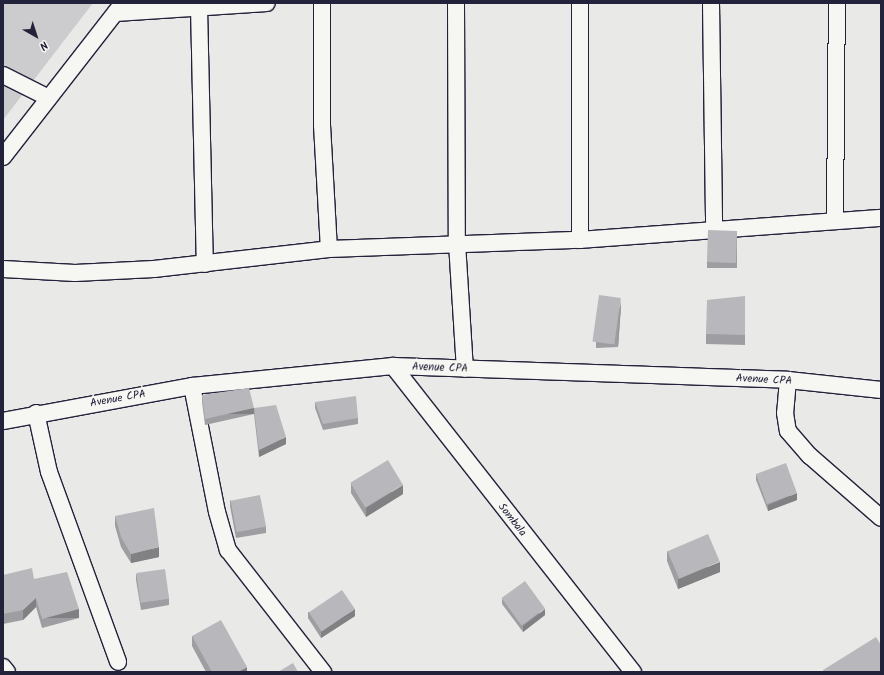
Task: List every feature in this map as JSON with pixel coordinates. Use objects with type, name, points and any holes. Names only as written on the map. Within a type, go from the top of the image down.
[{"type":"street","points":[[3,157],[120,8],[199,7],[267,3]]},
{"type":"street","points":[[322,3],[322,125],[329,249]]},
{"type":"street","points":[[456,3],[457,243],[465,369]]},
{"type":"street","points":[[580,3],[580,240]]},
{"type":"street","points":[[711,3],[714,228]]},
{"type":"street","points":[[835,219],[837,3]]},
{"type":"street","points":[[199,7],[204,264]]},
{"type":"street","points":[[3,75],[49,98]]},
{"type":"street","points":[[3,269],[75,273],[204,264],[329,249],[457,243],[580,240],[835,219],[881,218]]},
{"type":"street","name":"Avenue CPA","points":[[3,421],[36,413],[192,386],[393,366],[788,380],[881,390]]},
{"type":"street","name":"Sombala","points":[[393,366],[633,672]]},
{"type":"street","points":[[788,380],[785,413],[788,431],[810,456],[881,518]]},
{"type":"street","points":[[192,386],[217,512],[228,550],[323,672]]},
{"type":"street","points":[[36,413],[49,472],[118,662]]},
{"type":"street","points":[[3,667],[7,672]]},
{"type":"shaded area","points":[[3,3],[93,3],[3,120]]},
{"type":"building","points":[[708,230],[737,231],[736,263],[707,262]]},
{"type":"building","points":[[599,295],[621,298],[614,345],[592,342]]},
{"type":"building","points":[[745,296],[745,335],[706,334],[707,300]]},
{"type":"building","points":[[249,388],[254,408],[205,419],[202,395]]},
{"type":"building","points":[[356,396],[358,418],[323,424],[315,402]]},
{"type":"building","points":[[276,405],[286,437],[259,450],[254,408]]},
{"type":"building","points":[[388,460],[403,485],[365,508],[350,483]]},
{"type":"building","points":[[786,463],[797,493],[767,504],[756,474]]},
{"type":"building","points":[[260,495],[266,526],[237,532],[231,501]]},
{"type":"building","points":[[154,508],[159,547],[131,554],[121,537],[115,516]]},
{"type":"building","points":[[708,534],[720,562],[679,579],[667,551]]},
{"type":"building","points":[[32,568],[34,579],[67,572],[79,609],[42,619],[36,598],[23,610],[3,614],[3,575]]},
{"type":"building","points":[[165,569],[169,599],[140,603],[136,573]]},
{"type":"building","points":[[525,581],[545,609],[522,626],[502,598]]},
{"type":"building","points":[[342,590],[355,609],[322,631],[309,612]]},
{"type":"building","points":[[221,620],[247,667],[238,672],[212,672],[192,636]]},
{"type":"building","points":[[876,637],[881,645],[881,672],[824,672],[823,670]]},
{"type":"building","points":[[293,663],[298,672],[278,672]]}]
